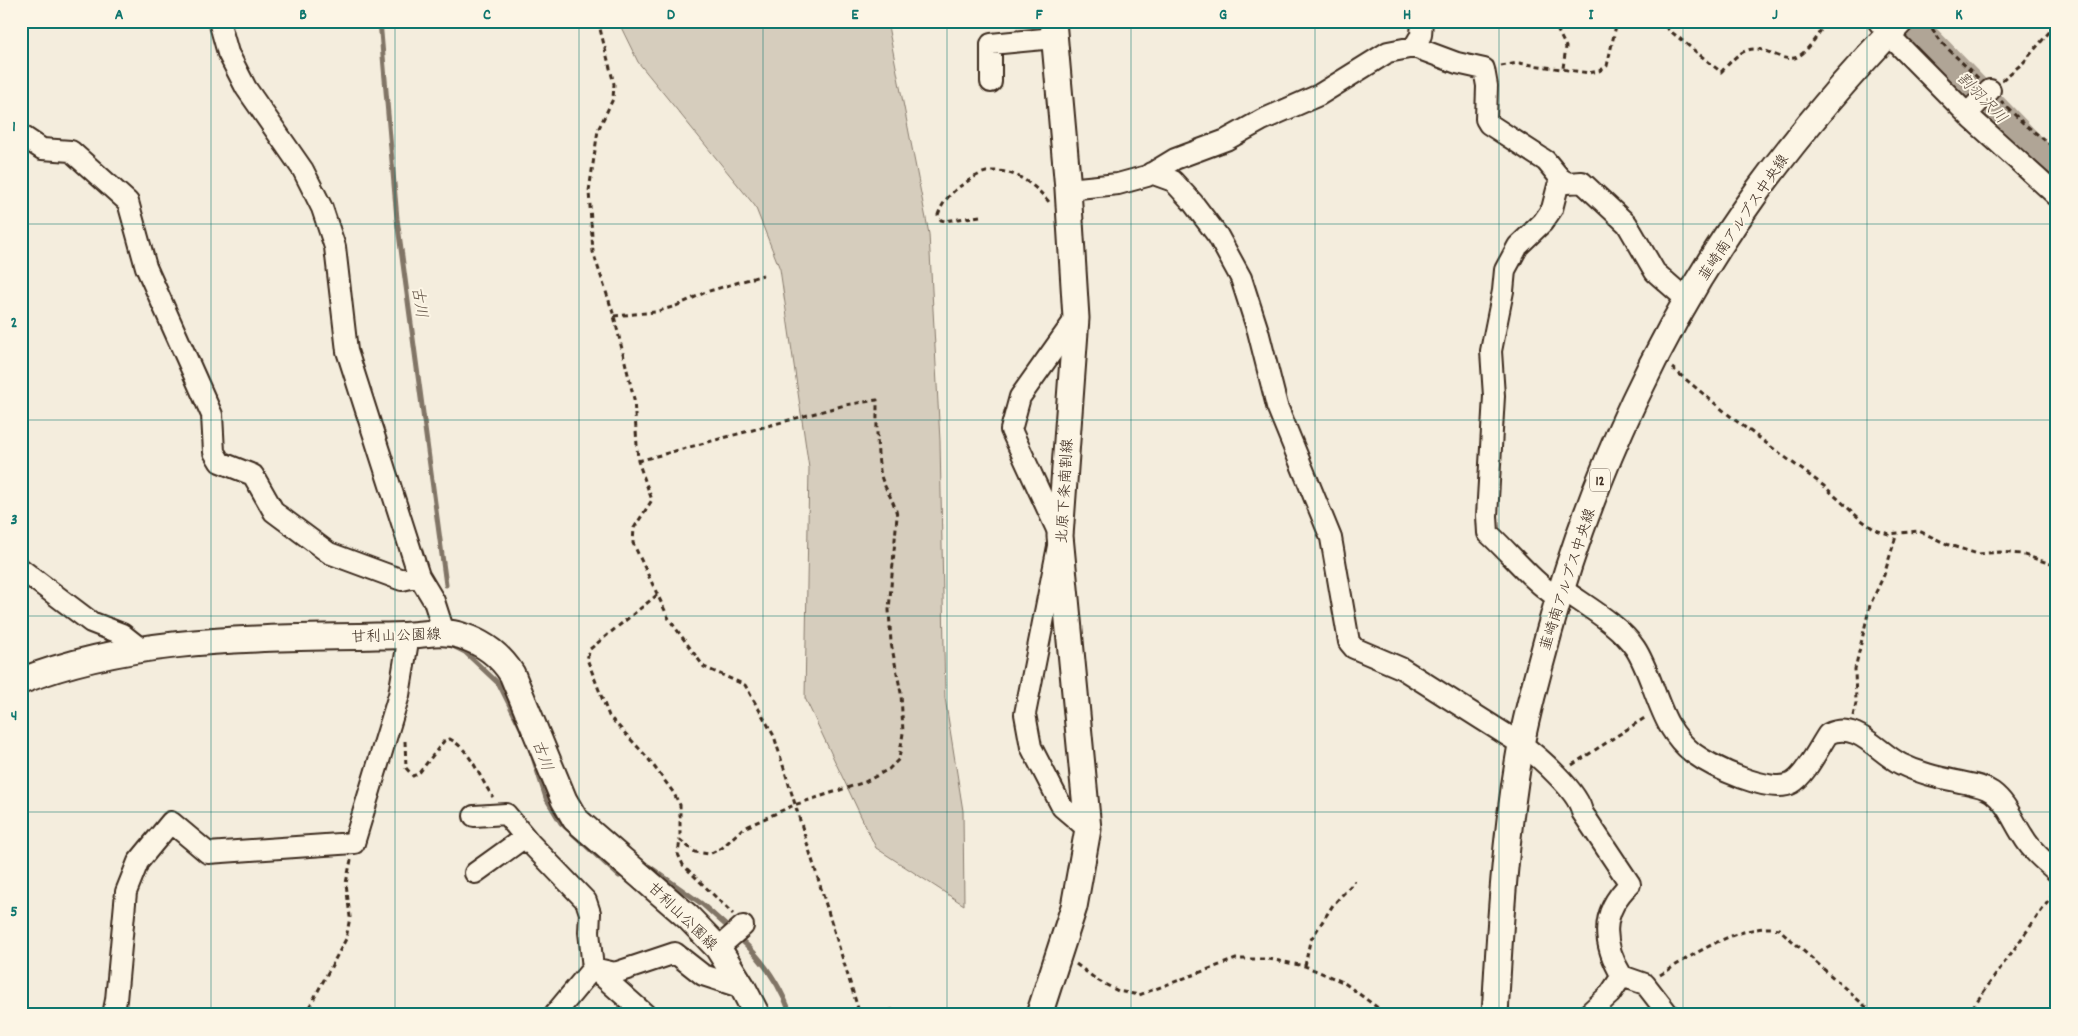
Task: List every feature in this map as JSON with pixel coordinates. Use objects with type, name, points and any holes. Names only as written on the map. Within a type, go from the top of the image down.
[{"type":"main road","name":"韮崎南アルプス中央線","points":[[1494,1015],[1510,815],[1521,744],[1560,593],[1576,540],[1613,448],[1657,355],[1687,300],[1757,191],[1797,139],[1892,25]]},
{"type":"main road","name":"北原下条南割線","points":[[1038,1015],[1074,907],[1088,829],[1060,536],[1076,318],[1068,189],[1054,30]]},
{"type":"main road","name":"甘利山公園線","points":[[21,681],[43,672],[127,651],[213,640],[409,635],[444,632],[462,636],[488,648],[503,660],[512,674],[564,800],[575,819],[722,944],[757,1015]]},
{"type":"street","points":[[219,21],[228,52],[246,88],[303,170],[322,208],[335,247],[347,351],[419,576],[434,601],[444,632]]},
{"type":"street","points":[[1414,47],[1421,35],[1422,21]]},
{"type":"street","points":[[1892,25],[1970,111],[2057,196]]},
{"type":"street","points":[[991,82],[991,44],[1054,30]]},
{"type":"street","points":[[1068,189],[1118,184],[1151,173],[1175,159],[1226,140],[1262,120],[1319,95],[1388,52],[1414,47],[1457,64],[1484,69],[1487,86],[1486,118],[1489,124],[1546,162],[1560,178],[1568,182],[1582,182],[1627,224],[1655,272],[1687,300]]},
{"type":"street","points":[[1970,111],[1990,90]]},
{"type":"street","points":[[21,135],[42,150],[71,151],[128,202],[146,267],[212,416],[214,452],[220,462],[253,475],[274,512],[329,554],[402,580],[419,576]]},
{"type":"street","points":[[1151,173],[1172,182],[1193,203],[1218,236],[1241,278],[1258,331],[1277,406],[1332,538],[1349,642],[1354,648],[1401,668],[1536,754],[1581,804],[1582,812],[1630,884],[1620,893],[1613,905],[1609,918],[1607,940],[1611,958],[1622,976],[1645,984],[1669,1015]]},
{"type":"street","points":[[1560,178],[1552,209],[1544,222],[1518,246],[1505,270],[1503,291],[1491,351],[1494,396],[1487,516],[1488,533],[1514,556],[1544,588],[1560,593],[1624,635],[1635,648],[1668,724],[1679,740],[1694,754],[1728,773],[1769,785],[1783,786],[1793,782],[1802,774],[1828,734],[1833,731],[1857,734],[1900,764],[1924,774],[1978,786],[1992,792],[2003,802],[2024,838],[2042,859],[2057,872]]},
{"type":"street","points":[[1076,318],[1020,396],[1011,430],[1060,536],[1025,714],[1031,747],[1062,807],[1088,829]]},
{"type":"street","points":[[21,569],[91,622],[122,634],[141,649]]},
{"type":"street","points":[[113,1015],[126,892],[138,862],[171,822],[208,853],[354,843],[399,695],[409,635]]},
{"type":"street","points":[[474,816],[506,814],[525,837],[586,901],[590,913],[588,932],[592,968],[646,1015]]},
{"type":"street","points":[[475,873],[525,837]]},
{"type":"street","points":[[722,944],[743,926]]},
{"type":"street","points":[[592,968],[615,974],[675,954],[703,975],[743,988]]},
{"type":"street","points":[[554,1015],[592,968]]},
{"type":"street","points":[[1587,1015],[1610,994],[1622,976]]},
{"type":"path","points":[[598,21],[614,84],[613,99],[598,130],[589,191],[593,252],[614,316],[634,399],[638,461],[652,500],[634,528],[633,543],[669,620],[704,667],[745,685],[774,736],[860,1015]]},
{"type":"path","points":[[1553,21],[1566,47],[1563,68]]},
{"type":"path","points":[[1484,69],[1518,63],[1589,73],[1599,71],[1607,66],[1617,21]]},
{"type":"path","points":[[1658,21],[1721,72],[1738,54],[1749,49],[1760,48],[1786,58],[1796,57],[1807,48],[1827,21]]},
{"type":"path","points":[[1990,90],[2022,64],[2057,23]]},
{"type":"path","points":[[980,216],[945,221],[941,220],[938,215],[943,203],[958,187],[971,178],[994,171],[1027,181],[1040,190],[1070,224]]},
{"type":"path","points":[[614,316],[655,312],[676,306],[706,292],[763,275]]},
{"type":"path","points":[[1657,355],[1735,420],[1824,486],[1860,519],[1882,532],[1889,534],[1919,531],[1949,545],[1978,554],[2000,552],[2021,554],[2057,566]]},
{"type":"path","points":[[638,461],[844,405],[877,400],[877,454],[882,478],[896,506],[897,516],[889,610],[891,643],[901,693],[903,733],[900,759],[889,769],[865,782],[794,805],[742,829],[722,848],[709,854],[696,852],[680,840]]},
{"type":"path","points":[[1850,732],[1856,703],[1855,669],[1870,605],[1884,575],[1897,533]]},
{"type":"path","points":[[657,595],[590,649],[587,659],[609,716],[647,757],[673,792],[680,805],[678,854],[683,865],[743,926]]},
{"type":"path","points":[[1556,775],[1661,707]]},
{"type":"path","points":[[405,739],[406,768],[413,776],[419,773],[444,741],[450,739],[457,743],[478,770],[490,793],[506,814]]},
{"type":"path","points":[[305,1015],[346,938],[350,917],[346,883],[354,843]]},
{"type":"path","points":[[1305,966],[1310,940],[1333,905],[1355,881]]},
{"type":"path","points":[[1967,1015],[2057,889]]},
{"type":"path","points":[[1645,984],[1713,944],[1735,935],[1768,927],[1779,929],[1875,1015]]},
{"type":"path","points":[[1059,951],[1097,980],[1118,991],[1140,995],[1236,959],[1269,960],[1305,966],[1343,982],[1378,1008],[1392,1015]]},
{"type":"path","points":[[870,1015],[892,1010],[894,1015]]},
{"type":"shaded area","points":[[618,21],[887,21],[929,234],[940,441],[945,698],[963,811],[964,905],[876,848],[805,698],[809,468],[780,269],[755,206],[638,62]]},
{"type":"waterway","name":"古川","points":[[380,21],[397,219],[446,585]]},
{"type":"waterway","name":"割羽沢川","points":[[1909,21],[2057,173]]},
{"type":"waterway","name":"古川","points":[[451,645],[465,652],[499,684],[523,732]]},
{"type":"waterway","name":"古川","points":[[531,751],[546,798],[561,823],[619,876]]},
{"type":"waterway","name":"古川","points":[[650,867],[702,904],[731,930]]},
{"type":"waterway","name":"古川","points":[[737,936],[762,962],[776,982],[791,1015]]}]
